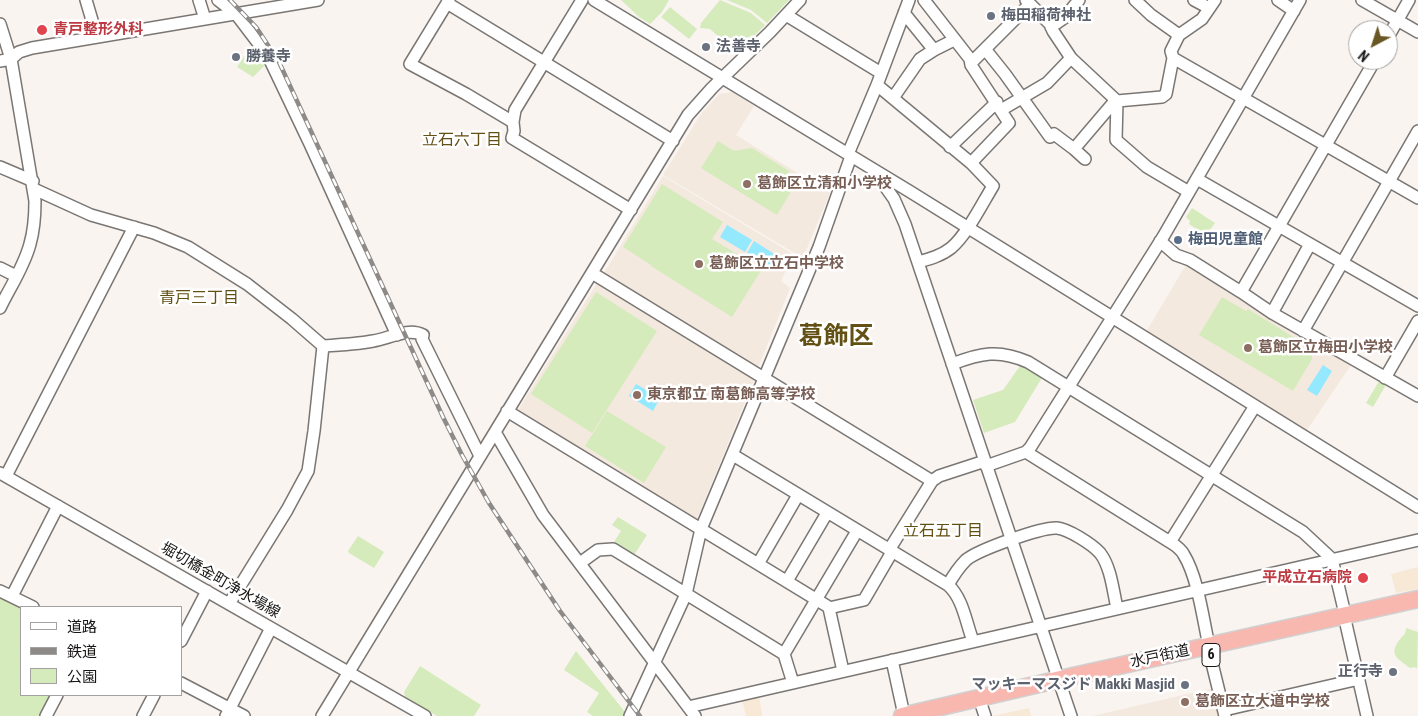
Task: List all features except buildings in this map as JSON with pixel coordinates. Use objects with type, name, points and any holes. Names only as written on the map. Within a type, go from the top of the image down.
[{"type":"highway","name":"水戸街道","points":[[903,716],[1060,684],[1345,619],[1418,599]]},
{"type":"highway","name":"水戸街道","points":[[1345,619],[1418,610]]},
{"type":"highway","name":"水戸街道","points":[[943,716],[984,712],[1060,684]]},
{"type":"street","points":[[86,0],[97,37]]},
{"type":"street","points":[[199,0],[205,19]]},
{"type":"street","points":[[218,0],[236,14],[268,56],[282,82],[397,335]]},
{"type":"street","points":[[6,60],[18,52],[32,48],[318,0]]},
{"type":"street","points":[[582,0],[514,112],[512,138],[631,210]]},
{"type":"street","points":[[594,0],[850,155],[1418,507]]},
{"type":"street","points":[[322,716],[695,106],[800,0]]},
{"type":"street","points":[[630,716],[686,594],[701,529],[819,247],[850,155],[909,0]]},
{"type":"street","points":[[924,0],[972,62],[971,65],[1009,123],[971,163]]},
{"type":"street","points":[[1051,27],[1064,18],[1079,0]]},
{"type":"street","points":[[1135,0],[1179,35]]},
{"type":"street","points":[[1074,149],[1091,126],[1114,102],[1162,97],[1167,91],[1173,58],[1171,51],[1179,35],[1202,19],[1212,4],[1194,0]]},
{"type":"street","points":[[1278,0],[1294,11]]},
{"type":"street","points":[[829,608],[864,600],[932,481],[939,476],[1026,452],[1160,241],[1300,0]]},
{"type":"street","points":[[1362,0],[1418,32]]},
{"type":"street","points":[[1398,20],[1409,0]]},
{"type":"street","points":[[513,122],[410,64],[448,2],[673,141]]},
{"type":"street","points":[[972,62],[1028,2],[1050,24],[1071,58],[1117,101],[1116,140],[1147,167],[1189,192]]},
{"type":"street","points":[[904,14],[934,50]]},
{"type":"street","points":[[786,15],[879,79],[893,98],[971,163],[993,186],[952,248],[938,256],[918,262]]},
{"type":"street","points":[[0,24],[6,60],[34,185],[34,219],[30,244],[0,308]]},
{"type":"street","points":[[893,98],[915,65],[934,50],[954,40]]},
{"type":"street","points":[[985,49],[1050,137],[1054,134],[1085,158]]},
{"type":"street","points":[[950,147],[999,106],[1022,98],[1047,83],[1071,58]]},
{"type":"street","points":[[1173,58],[1418,198]]},
{"type":"street","points":[[1241,292],[1369,70]]},
{"type":"street","points":[[1303,331],[1418,131]]},
{"type":"street","points":[[1,169],[91,215],[134,227],[181,244],[247,284],[323,346]]},
{"type":"street","points":[[873,170],[894,199],[905,224],[1070,716]]},
{"type":"street","points":[[1197,179],[1418,306]]},
{"type":"street","points":[[3,475],[134,227]]},
{"type":"street","points":[[1160,241],[1176,255],[1190,260],[1272,313],[1418,396]]},
{"type":"street","points":[[1272,313],[1310,244]]},
{"type":"street","points":[[0,268],[16,276]]},
{"type":"street","points":[[592,273],[932,481]]},
{"type":"street","points":[[1385,378],[1418,321]]},
{"type":"street","points":[[323,346],[376,341],[397,335],[415,333],[423,335],[422,340],[480,456]]},
{"type":"street","points":[[229,604],[287,510],[308,471],[323,346]]},
{"type":"street","points":[[952,364],[978,355],[987,354],[1006,354],[1028,362],[1303,532],[1332,560],[1368,716]]},
{"type":"street","points":[[1170,542],[1255,406]]},
{"type":"street","points":[[507,411],[829,608],[843,671]]},
{"type":"street","points":[[495,432],[543,515],[692,711],[793,682],[1418,540]]},
{"type":"street","points":[[1026,452],[1170,542],[1184,556],[1197,590],[1224,713],[1359,680]]},
{"type":"street","points":[[733,455],[948,585],[959,601],[973,641]]},
{"type":"street","name":"堀切橋金町浄水場線","points":[[3,475],[348,672],[419,715]]},
{"type":"street","points":[[758,564],[798,495]]},
{"type":"street","points":[[12,596],[58,506]]},
{"type":"street","points":[[787,582],[827,513]]},
{"type":"street","points":[[948,585],[961,566],[972,556],[1039,531],[1055,528],[1083,540],[1096,549],[1105,561],[1117,608]]},
{"type":"street","points":[[784,654],[857,531]]},
{"type":"street","points":[[580,564],[598,550],[613,549],[784,654],[793,682]]},
{"type":"street","points":[[0,591],[31,606]]},
{"type":"street","points":[[182,640],[207,592]]},
{"type":"street","points":[[228,712],[271,628]]},
{"type":"street","points":[[892,660],[903,716]]},
{"type":"street","points":[[182,684],[228,712],[244,716]]},
{"type":"street","points":[[46,716],[56,696]]},
{"type":"street","points":[[143,716],[153,696]]},
{"type":"shaded area","name":"葛飾区立清和小学校","points":[[732,92],[754,106],[736,135],[830,193],[803,258],[663,175],[701,114],[719,94]]},
{"type":"shaded area","name":"葛飾区立立石中学校","points":[[663,176],[793,254],[781,281],[790,288],[758,368],[755,369],[605,276],[604,273]]},
{"type":"shaded area","name":"葛飾区立梅田小学校","points":[[1187,263],[1263,314],[1351,365],[1307,430],[1146,332]]},
{"type":"shaded area","name":"東京都立 南葛飾高等学校","points":[[597,283],[753,377],[754,380],[697,519],[518,410]]},
{"type":"shaded area","points":[[1418,567],[1418,589],[1396,593],[1391,574]]},
{"type":"shaded area","name":"葛飾区立大道中学校","points":[[1214,688],[1220,716],[1092,716]]},
{"type":"shaded area","points":[[759,694],[762,716],[746,716],[742,699]]},
{"type":"shaded area","points":[[1029,708],[1031,716],[993,716]]},
{"type":"green space","points":[[621,0],[669,0],[662,12],[650,24],[639,17]]},
{"type":"green space","points":[[720,0],[751,13],[765,25],[737,53],[710,29],[700,28],[701,23]]},
{"type":"green space","points":[[727,0],[789,0],[767,23],[751,10]]},
{"type":"green space","points":[[670,7],[697,29],[689,39],[661,17]]},
{"type":"green space","points":[[250,48],[261,56],[266,64],[253,77],[237,67]]},
{"type":"green space","points":[[718,141],[734,151],[752,148],[789,171],[786,176],[796,183],[777,215],[701,168]]},
{"type":"green space","points":[[662,184],[723,222],[712,239],[762,269],[732,317],[623,247]]},
{"type":"green space","points":[[1192,208],[1215,223],[1209,231],[1202,233],[1189,224],[1190,221],[1186,217]]},
{"type":"green space","points":[[596,292],[657,331],[592,433],[531,394]]},
{"type":"green space","points":[[1222,297],[1246,311],[1248,309],[1295,338],[1292,344],[1312,356],[1293,391],[1199,335]]},
{"type":"green space","points":[[1022,363],[1043,376],[1015,422],[984,433],[973,400],[1003,390]]},
{"type":"green space","points":[[1379,381],[1386,385],[1373,407],[1366,403]]},
{"type":"green space","points":[[607,411],[666,447],[644,483],[585,446]]},
{"type":"green space","points":[[618,517],[647,535],[634,555],[614,542],[621,531],[612,525]]},
{"type":"green space","points":[[358,536],[384,552],[374,568],[348,551]]},
{"type":"green space","points":[[0,595],[20,606],[20,696],[50,696],[40,716],[0,716]]},
{"type":"green space","points":[[1406,628],[1418,632],[1417,669],[1415,667],[1410,668],[1398,659],[1394,653],[1396,644],[1406,631]]},
{"type":"green space","points":[[576,651],[625,712],[623,716],[593,716],[587,712],[599,693],[564,670]]},
{"type":"green space","points":[[420,666],[481,705],[474,716],[437,716],[405,697],[404,692]]},
{"type":"water","points":[[727,225],[752,240],[745,252],[720,237]]},
{"type":"water","points":[[754,241],[779,257],[772,269],[747,253]]},
{"type":"water","points":[[1323,365],[1332,371],[1317,396],[1307,390]]},
{"type":"water","points":[[636,384],[660,398],[653,411],[629,396]]},
{"type":"railway","points":[[230,0],[256,27],[279,62],[443,417],[489,503],[560,611],[640,716]]},
{"type":"place","name":"梅田稲荷神社","points":[[991,16]]},
{"type":"place","name":"青戸整形外科","points":[[42,30]]},
{"type":"place","name":"法善寺","points":[[706,47]]},
{"type":"place","name":"勝養寺","points":[[236,57]]},
{"type":"place","name":"葛飾区立清和小学校","points":[[747,184]]},
{"type":"place","name":"梅田児童館","points":[[1178,240]]},
{"type":"place","name":"葛飾区立立石中学校","points":[[699,264]]},
{"type":"place","name":"葛飾区立梅田小学校","points":[[1248,348]]},
{"type":"place","name":"東京都立 南葛飾高等学校","points":[[637,395]]},
{"type":"place","name":"平成立石病院","points":[[1363,578]]},
{"type":"place","name":"正行寺","points":[[1393,672]]},
{"type":"place","name":"マッキーマスジド Makki Masjid","points":[[1185,685]]},
{"type":"place","name":"葛飾区立大道中学校","points":[[1185,702]]},
{"type":"district","name":"立石六丁目","points":[[462,141]]},
{"type":"district","name":"青戸三丁目","points":[[199,299]]},
{"type":"district","name":"葛飾区","points":[[836,338]]},
{"type":"district","name":"立石五丁目","points":[[943,532]]}]
